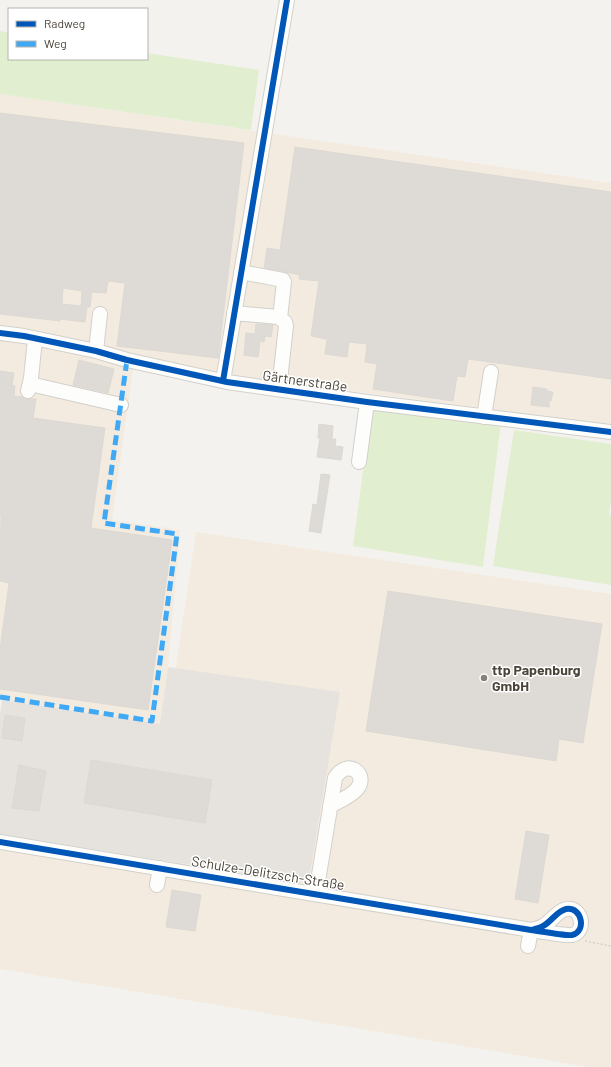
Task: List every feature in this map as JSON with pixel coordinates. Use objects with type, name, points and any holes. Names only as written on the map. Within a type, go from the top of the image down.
[{"type":"street","points":[[223,381],[287,0]]},
{"type":"street","points":[[241,272],[283,280],[280,318]]},
{"type":"street","points":[[234,313],[280,318],[286,322],[279,389]]},
{"type":"street","points":[[96,351],[100,314]]},
{"type":"street","name":"Gärtnerstraße","points":[[0,333],[24,336],[96,351],[128,360],[223,381],[367,402],[611,432]]},
{"type":"street","points":[[35,339],[29,388],[121,405]]},
{"type":"street","points":[[484,417],[491,372]]},
{"type":"street","points":[[359,462],[367,402]]},
{"type":"street","name":"Schulze-Delitzsch-Straße","points":[[316,893],[330,806]]},
{"type":"street","name":"Schulze-Delitzsch-Straße","points":[[0,842],[316,893],[531,930],[528,946]]},
{"type":"street","points":[[157,884],[160,868]]},
{"type":"path","points":[[582,941],[611,946]]},
{"type":"shaded area","points":[[0,94],[611,183],[611,425],[213,373],[135,354],[112,520],[180,530],[168,667],[160,725],[0,700]]},
{"type":"shaded area","points":[[196,532],[611,594],[611,1067],[589,1067],[0,969],[0,715],[165,740]]},
{"type":"shaded area","points":[[168,667],[340,692],[310,873],[304,881],[297,882],[0,834],[0,715],[2,700],[160,724]]},
{"type":"green space","points":[[0,31],[8,33],[8,60],[148,60],[148,53],[259,70],[251,130],[0,94]]},
{"type":"green space","points":[[375,407],[501,423],[483,567],[353,546],[371,411]]},
{"type":"green space","points":[[514,430],[611,444],[611,501],[609,515],[611,515],[611,585],[493,566]]},
{"type":"building","points":[[0,113],[244,143],[218,358],[117,346],[125,283],[108,281],[106,293],[92,292],[90,307],[87,307],[85,322],[60,319],[60,321],[0,314]],"holes":[[[63,288],[82,291],[81,306],[62,304]]]},
{"type":"building","points":[[295,147],[611,192],[611,379],[468,359],[465,377],[457,376],[453,401],[373,389],[377,364],[365,362],[367,344],[349,342],[347,357],[325,354],[327,339],[311,336],[319,281],[299,279],[300,275],[264,268],[267,248],[280,250]]},
{"type":"building","points":[[256,324],[273,325],[271,337],[265,336],[264,342],[260,341],[258,357],[244,355],[246,333],[255,334]]},
{"type":"building","points":[[79,360],[114,369],[108,393],[73,385]]},
{"type":"building","points":[[0,371],[14,373],[12,385],[15,386],[14,396],[26,399],[36,399],[33,418],[105,428],[91,528],[172,540],[148,710],[0,689],[0,649],[9,583],[0,581]]},
{"type":"building","points":[[533,387],[547,389],[547,391],[553,392],[551,401],[549,401],[549,407],[531,405]]},
{"type":"building","points":[[319,424],[333,426],[332,439],[336,439],[335,446],[343,447],[341,460],[317,457],[320,438],[318,438]]},
{"type":"building","points":[[321,474],[330,475],[321,533],[309,531],[313,504],[317,505]]},
{"type":"building","name":"ttp Papenburg GmbH","points":[[388,591],[602,624],[583,743],[559,739],[556,761],[366,731]]},
{"type":"building","points":[[5,715],[25,718],[22,741],[2,738]]},
{"type":"building","points":[[91,760],[212,780],[205,823],[84,803]]},
{"type":"building","points":[[19,765],[46,771],[39,811],[12,808]]},
{"type":"building","points":[[526,831],[549,835],[538,903],[515,899]]},
{"type":"building","points":[[172,890],[201,895],[195,931],[166,927]]},
{"type":"marked path","points":[[0,697],[152,721],[177,534],[104,523],[127,360]]},
{"type":"cycle path","points":[[223,381],[287,0]]},
{"type":"cycle path","points":[[0,333],[24,336],[96,351],[127,360],[227,382],[367,402],[611,432]]},
{"type":"cycle path","points":[[0,842],[531,930],[558,934],[572,935],[577,933],[580,929],[581,920],[576,911],[566,909],[543,926],[531,930]]},
{"type":"place","name":"ttp Papenburg GmbH","points":[[484,678]]}]
